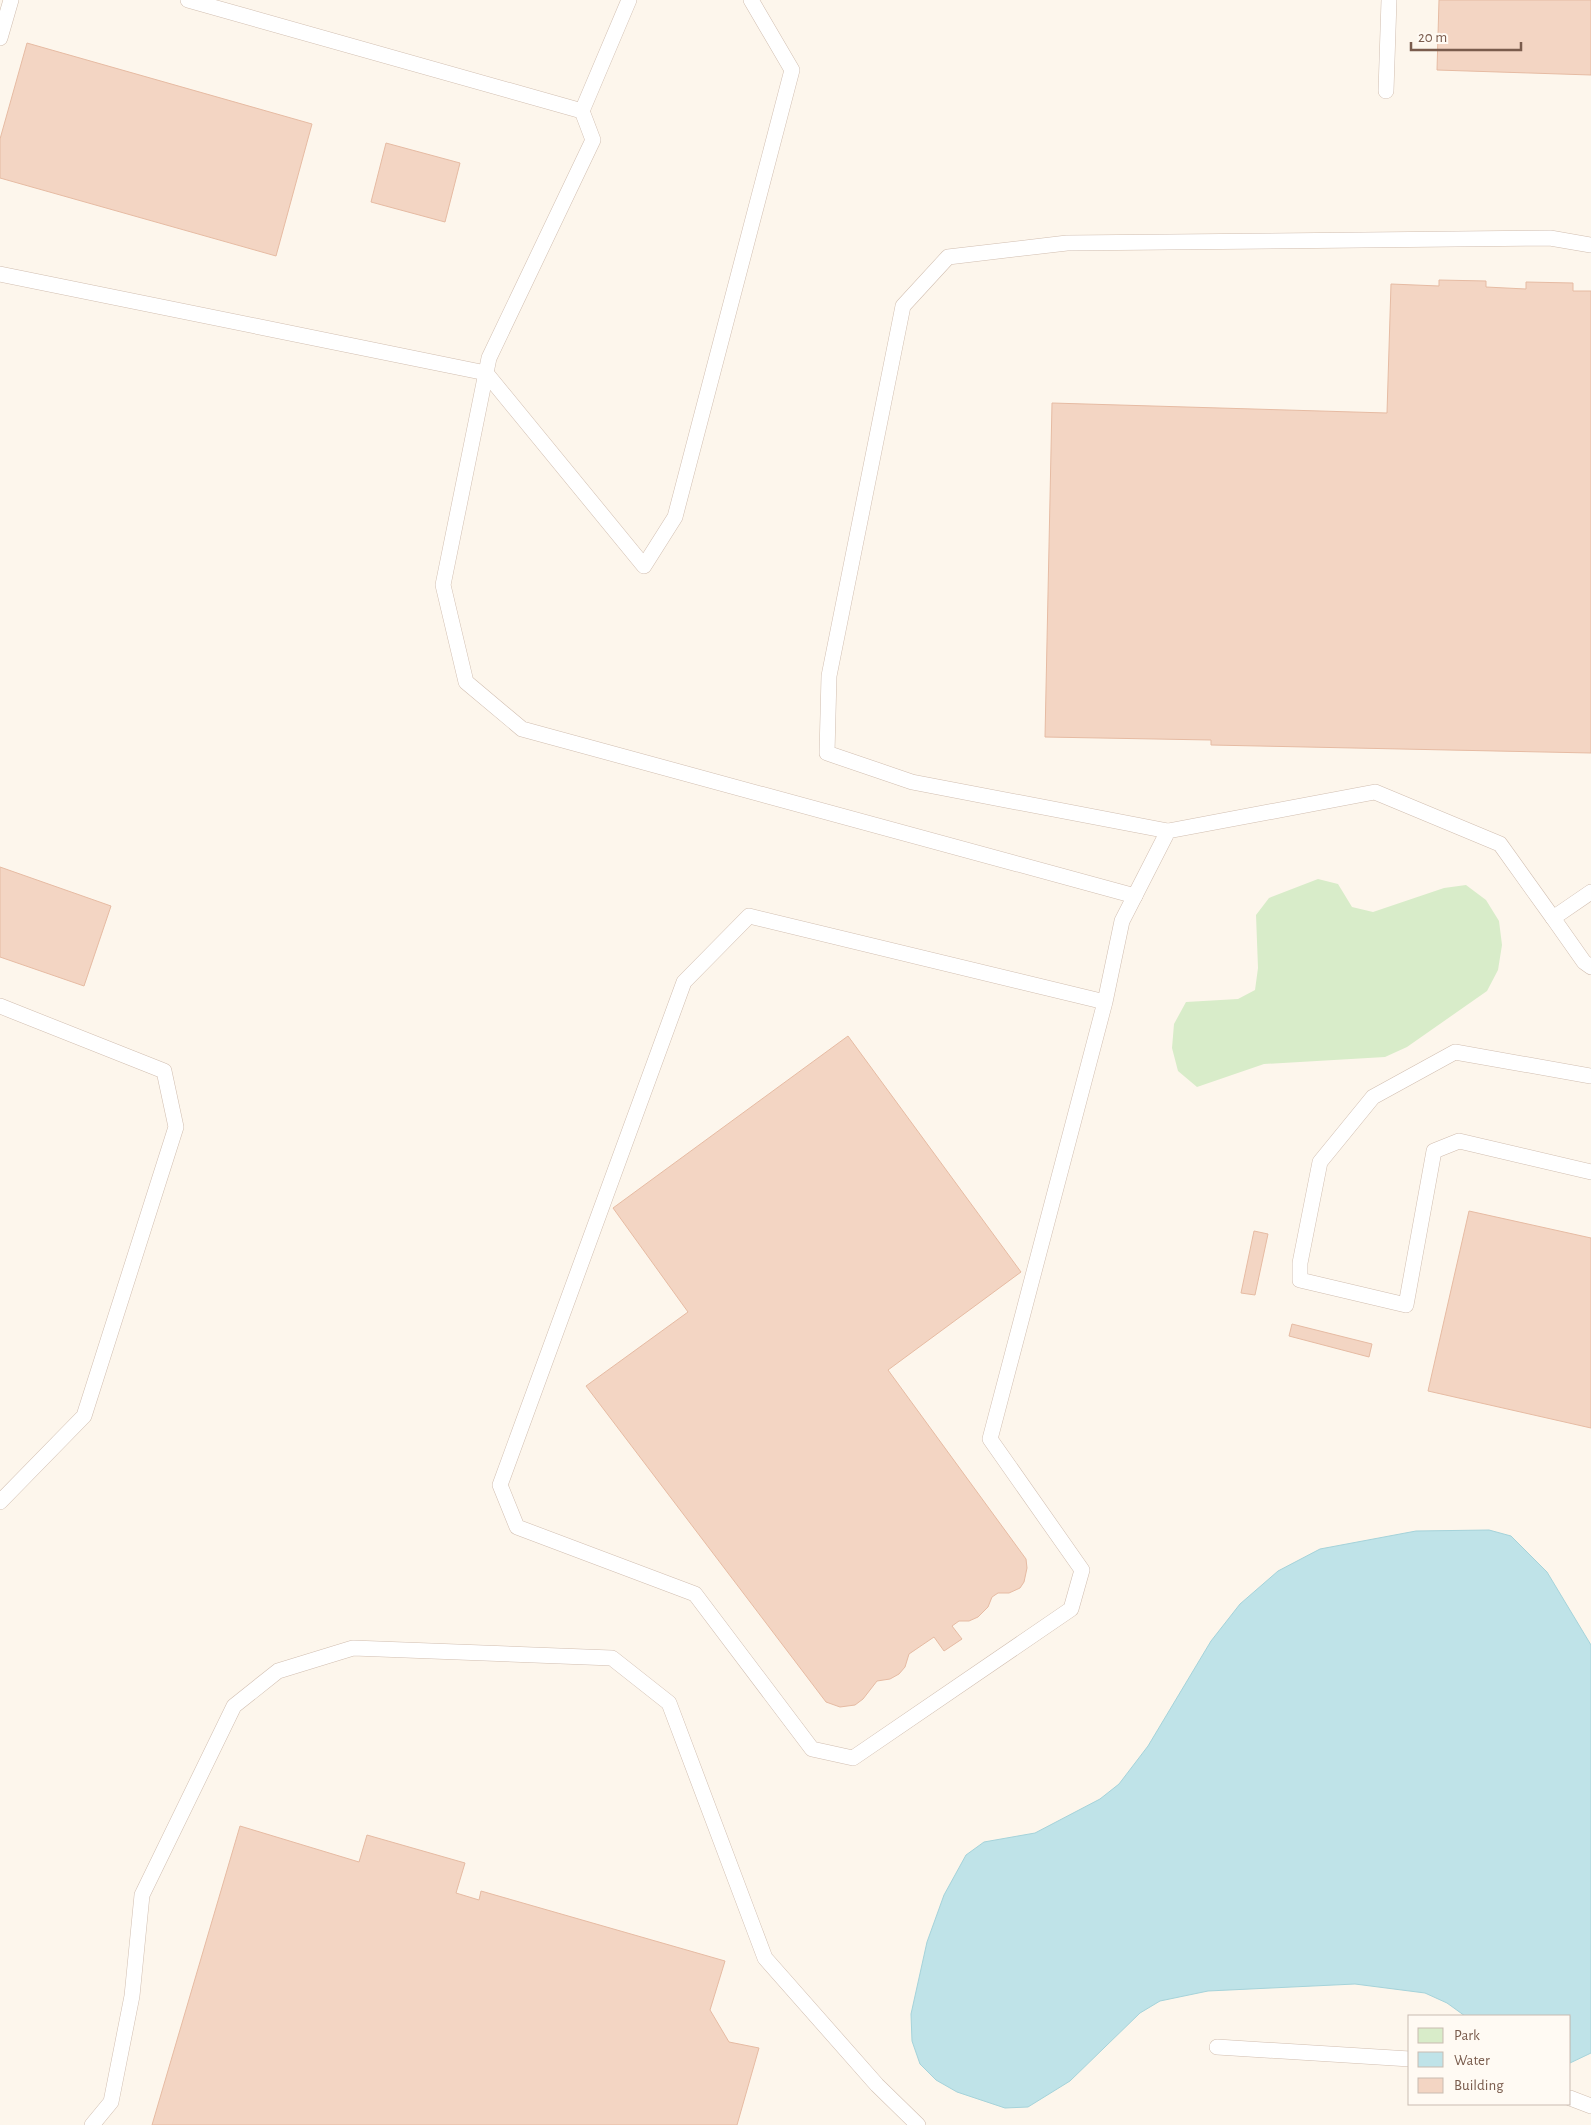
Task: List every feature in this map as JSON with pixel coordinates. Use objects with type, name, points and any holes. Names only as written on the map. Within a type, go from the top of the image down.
[{"type":"lane","points":[[0,38],[12,0]]},
{"type":"lane","points":[[188,0],[582,111]]},
{"type":"lane","points":[[629,0],[582,111],[593,140],[489,358],[443,585],[466,682],[522,729],[1135,896]]},
{"type":"lane","points":[[0,274],[486,373],[644,566],[675,517],[792,70],[751,0]]},
{"type":"lane","points":[[1386,91],[1389,0]]},
{"type":"lane","points":[[1591,245],[1550,238],[1067,243],[948,257],[903,306],[829,676],[827,753],[912,782],[1168,832],[1375,792],[1500,844],[1584,962],[1591,967]]},
{"type":"lane","points":[[1105,1002],[749,916],[684,982],[500,1485],[517,1527],[695,1594],[812,1749],[853,1758],[1071,1609],[1082,1570],[990,1439],[1105,1002],[1122,922],[1168,832]]},
{"type":"lane","points":[[1553,918],[1591,892]]},
{"type":"lane","points":[[0,1006],[164,1072],[176,1127],[84,1416],[0,1502]]},
{"type":"lane","points":[[1591,1076],[1455,1052],[1373,1097],[1320,1162],[1300,1263],[1300,1280],[1406,1306],[1434,1151],[1459,1141],[1591,1172]]},
{"type":"lane","points":[[92,2125],[111,2102],[132,1996],[142,1895],[234,1706],[278,1671],[353,1648],[612,1658],[669,1703],[765,1958],[877,2086],[918,2125]]},
{"type":"lane","points":[[1217,2047],[1408,2059]]},
{"type":"lane","points":[[1571,2098],[1591,2106]]},
{"type":"green space","points":[[1318,879],[1338,884],[1352,907],[1373,912],[1444,888],[1466,885],[1486,900],[1499,921],[1502,945],[1498,970],[1487,991],[1407,1047],[1385,1057],[1264,1064],[1197,1087],[1178,1071],[1172,1048],[1174,1024],[1186,1002],[1238,999],[1255,990],[1258,968],[1256,915],[1269,898]]},
{"type":"water","points":[[1489,1530],[1511,1536],[1547,1572],[1591,1645],[1591,2053],[1571,2063],[1571,2015],[1464,2015],[1447,2003],[1425,1993],[1355,1984],[1208,1991],[1160,2001],[1140,2013],[1070,2081],[1028,2107],[1005,2108],[957,2092],[936,2080],[920,2064],[912,2041],[911,2014],[927,1942],[944,1895],[966,1855],[984,1842],[1035,1833],[1100,1799],[1119,1784],[1148,1746],[1211,1641],[1240,1604],[1278,1571],[1320,1549],[1416,1531]]},
{"type":"building","points":[[1439,0],[1591,0],[1591,75],[1437,70]]},
{"type":"building","points":[[27,43],[312,124],[276,256],[0,178],[0,139]]},
{"type":"building","points":[[386,143],[460,163],[445,222],[371,202]]},
{"type":"building","points":[[1439,280],[1486,281],[1486,287],[1526,289],[1526,282],[1573,283],[1573,291],[1591,291],[1591,753],[1211,745],[1211,740],[1045,737],[1052,403],[1387,413],[1391,284],[1439,286]]},
{"type":"building","points":[[0,867],[111,906],[84,986],[0,957]]},
{"type":"building","points":[[848,1036],[1021,1272],[888,1370],[1026,1559],[1027,1568],[1024,1582],[1020,1588],[1009,1593],[998,1593],[992,1597],[988,1607],[978,1617],[969,1621],[959,1621],[952,1626],[962,1639],[944,1651],[934,1637],[909,1654],[905,1667],[899,1674],[890,1679],[877,1681],[863,1699],[855,1705],[840,1707],[826,1702],[586,1386],[688,1312],[613,1208]]},
{"type":"building","points":[[1469,1211],[1591,1238],[1591,1428],[1428,1391]]},
{"type":"building","points":[[1254,1231],[1268,1234],[1255,1295],[1241,1293]]},
{"type":"building","points":[[1292,1324],[1372,1344],[1369,1357],[1289,1336]]},
{"type":"building","points":[[240,1826],[359,1862],[367,1835],[465,1863],[456,1893],[479,1900],[481,1891],[725,1961],[710,2010],[729,2042],[759,2048],[737,2125],[152,2125]]}]
